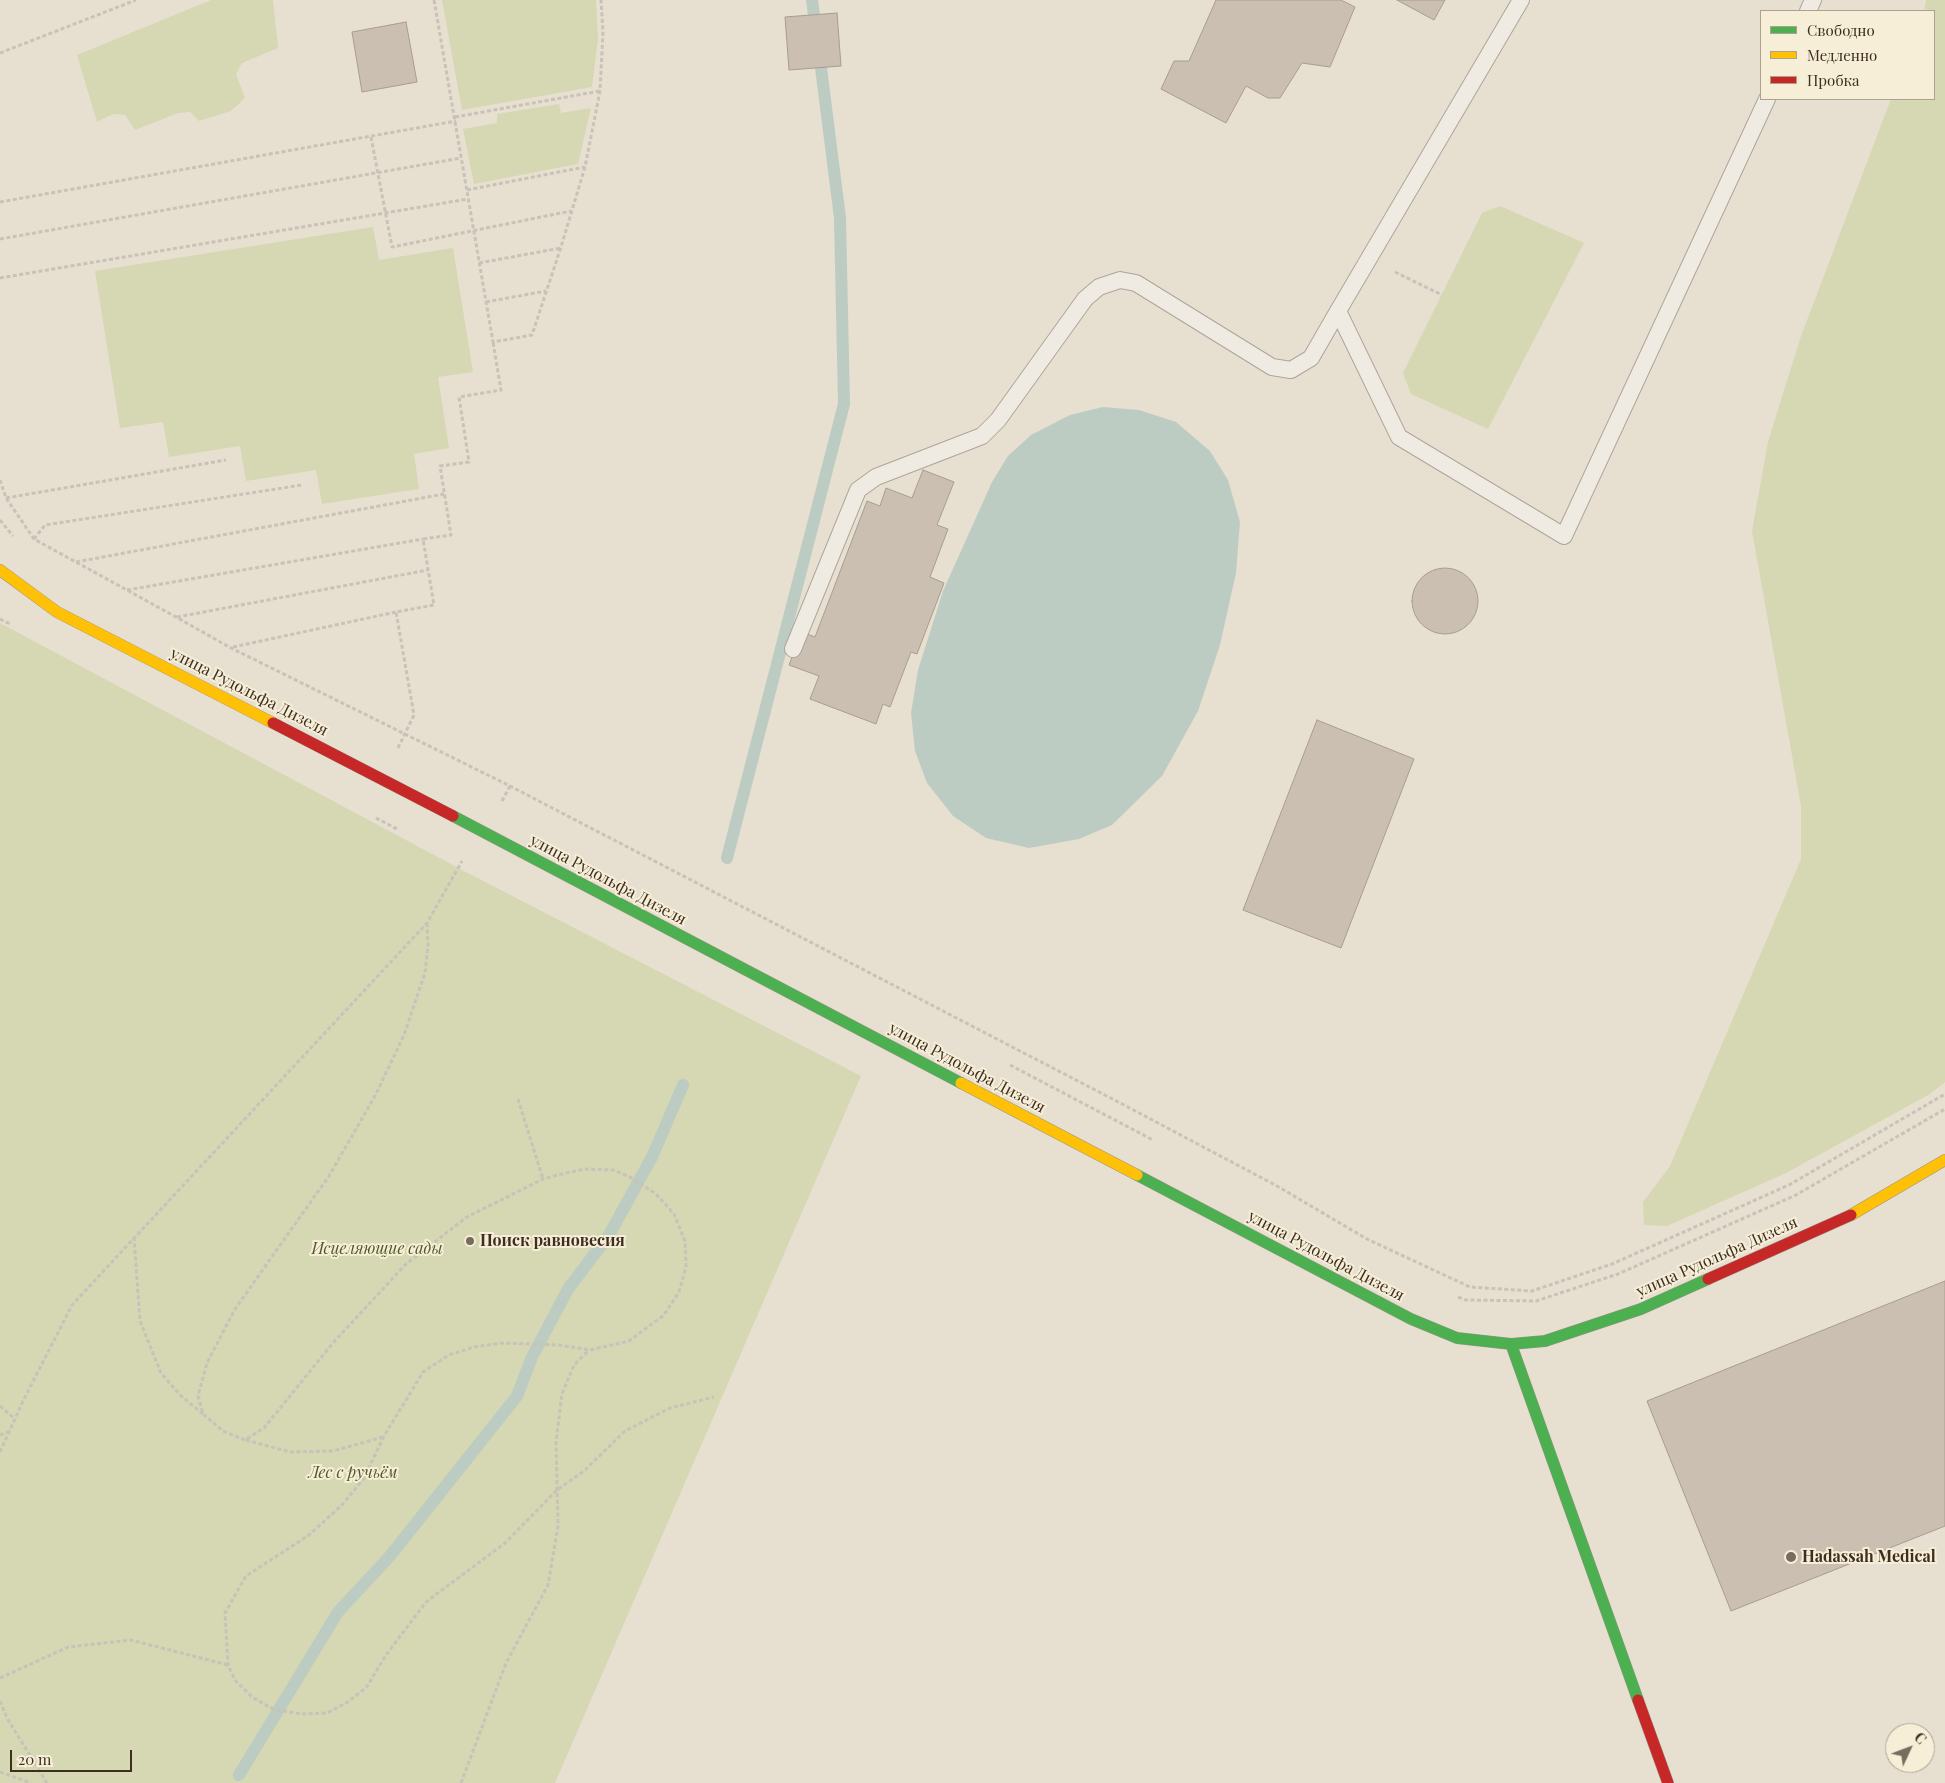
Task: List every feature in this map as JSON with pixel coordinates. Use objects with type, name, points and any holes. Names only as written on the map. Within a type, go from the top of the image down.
[{"type":"street","name":"улица Рудольфа Дизеля","points":[[0,570],[58,612],[381,778],[1411,1319],[1457,1338],[1511,1344],[1545,1341],[1641,1309],[1849,1216],[1945,1160]]},
{"type":"street","points":[[1511,1344],[1668,1783]]},
{"type":"lane","points":[[793,649],[858,490],[876,477],[982,436],[998,420],[1085,300],[1099,287],[1120,280],[1136,283],[1272,367],[1291,370],[1311,358],[1367,259],[1521,0]]},
{"type":"lane","points":[[1338,311],[1400,437],[1564,536],[1767,100]]},
{"type":"path","points":[[0,53],[136,0]]},
{"type":"path","points":[[127,590],[451,534],[440,466],[469,462],[459,396],[501,390],[434,0]]},
{"type":"path","points":[[493,342],[532,335],[562,247],[585,167],[600,91],[603,32],[601,0]]},
{"type":"path","points":[[0,202],[370,137],[600,91]]},
{"type":"path","points":[[370,137],[392,247],[572,211]]},
{"type":"path","points":[[0,240],[461,158]]},
{"type":"path","points":[[467,190],[585,167]]},
{"type":"path","points":[[0,278],[468,198]]},
{"type":"path","points":[[479,263],[562,247]]},
{"type":"path","points":[[1367,259],[1442,295]]},
{"type":"path","points":[[486,302],[547,290]]},
{"type":"path","points":[[6,498],[226,460]]},
{"type":"path","points":[[0,480],[6,498],[34,539],[176,618],[231,648],[519,790],[1277,1186],[1367,1239],[1470,1287],[1532,1291],[1612,1264],[1789,1185],[1945,1094]]},
{"type":"path","points":[[34,539],[45,525],[302,485]]},
{"type":"path","points":[[75,562],[444,494]]},
{"type":"path","points":[[0,520],[14,537]]},
{"type":"path","points":[[231,648],[434,605],[423,539]]},
{"type":"path","points":[[176,618],[428,570]]},
{"type":"path","points":[[396,612],[414,715]]},
{"type":"path","points":[[390,742],[406,750]]},
{"type":"path","points":[[493,796],[510,805]]},
{"type":"path","points":[[0,1452],[72,1305],[427,923],[461,862]]},
{"type":"path","points":[[203,1414],[198,1396],[207,1363],[235,1309],[329,1176],[375,1096],[404,1035],[425,973],[428,945],[427,923]]},
{"type":"path","points":[[1001,1061],[1158,1143]]},
{"type":"path","points":[[518,1098],[543,1179]]},
{"type":"path","points":[[1448,1294],[1466,1300],[1536,1301],[1618,1274],[1796,1195],[1945,1109]]},
{"type":"path","points":[[245,1440],[264,1428],[332,1344],[406,1264],[467,1217],[543,1179],[585,1169],[600,1168],[614,1170],[630,1177],[656,1194],[674,1214],[684,1241],[686,1268],[680,1292],[664,1315],[629,1342],[590,1350],[559,1345],[507,1342],[474,1347],[449,1355],[423,1372],[384,1436],[364,1478],[342,1505],[309,1535],[246,1576],[225,1613],[228,1665],[235,1680],[252,1697],[273,1709],[301,1714],[327,1713],[346,1703],[366,1688],[386,1655],[426,1602],[505,1543],[557,1490],[584,1471],[625,1431],[670,1408],[714,1398]]},
{"type":"path","points":[[134,1238],[140,1321],[161,1373],[180,1395],[223,1431],[245,1440],[290,1452],[333,1451],[384,1436]]},
{"type":"path","points":[[461,1783],[506,1663],[548,1585],[558,1526],[556,1441],[562,1394],[574,1365],[590,1350]]},
{"type":"path","points":[[0,1406],[15,1419]]},
{"type":"path","points":[[0,1435],[9,1432]]},
{"type":"path","points":[[0,1678],[68,1647],[130,1640],[228,1665]]},
{"type":"path","points":[[0,1702],[7,1718],[47,1783]]},
{"type":"path","points":[[0,1772],[31,1783]]},
{"type":"green space","points":[[211,0],[273,0],[278,48],[242,63],[236,74],[245,98],[231,111],[199,121],[190,112],[178,113],[135,130],[125,115],[113,114],[97,122],[77,55]]},
{"type":"green space","points":[[442,0],[596,0],[598,39],[592,87],[462,110]]},
{"type":"green space","points":[[1926,0],[1945,0],[1945,1082],[1930,1094],[1786,1173],[1667,1226],[1644,1225],[1643,1202],[1670,1166],[1801,859],[1801,806],[1752,531],[1768,442],[1801,336],[1891,100],[1935,100],[1935,10],[1924,10]]},
{"type":"green space","points":[[559,104],[561,113],[591,108],[578,164],[474,184],[463,129],[497,123],[497,114]]},
{"type":"green space","points":[[1500,206],[1584,243],[1488,429],[1411,394],[1403,373],[1482,213]]},
{"type":"green space","points":[[373,227],[379,260],[453,248],[473,372],[438,377],[449,448],[414,454],[419,489],[322,504],[316,470],[246,481],[240,446],[169,457],[163,422],[120,428],[95,271]]},
{"type":"green space","name":"Лес с ручьём","points":[[0,623],[464,871],[861,1076],[555,1783],[0,1783]]},
{"type":"shaded area","points":[[1103,407],[1139,410],[1176,422],[1210,451],[1228,480],[1240,522],[1236,573],[1220,645],[1198,711],[1162,776],[1112,825],[1079,839],[1029,848],[986,838],[953,816],[927,783],[915,751],[911,713],[918,670],[943,591],[992,482],[1008,456],[1031,435],[1070,415]]},
{"type":"building","points":[[1216,0],[1341,0],[1355,7],[1330,67],[1302,63],[1280,98],[1268,98],[1246,86],[1226,123],[1161,89],[1174,61],[1189,61]]},
{"type":"building","points":[[1397,0],[1445,0],[1434,20]]},
{"type":"building","points":[[837,13],[841,66],[789,70],[785,17]]},
{"type":"building","points":[[406,22],[417,82],[362,92],[352,32]]},
{"type":"building","points":[[923,470],[954,482],[937,525],[948,529],[930,577],[944,583],[917,654],[911,652],[890,707],[883,704],[876,724],[810,699],[819,676],[789,665],[802,632],[815,637],[867,501],[880,506],[886,488],[912,498]]},
{"type":"building","points":[[1439,568],[1451,568],[1463,573],[1473,583],[1478,595],[1476,614],[1463,629],[1451,634],[1439,634],[1427,629],[1417,619],[1412,607],[1412,595],[1417,583],[1427,573]]},
{"type":"building","points":[[1317,720],[1414,759],[1341,948],[1243,910]]},
{"type":"building","points":[[1945,1281],[1945,1526],[1731,1611],[1647,1401]]},
{"type":"waterway","points":[[812,0],[816,30]]},
{"type":"waterway","points":[[727,858],[844,404],[840,218],[819,52]]},
{"type":"waterway","points":[[239,1775],[338,1612],[390,1556],[517,1396],[532,1357],[568,1289],[609,1235],[652,1157],[683,1085]]},
{"type":"traffic: fast","points":[[453,816],[961,1083]]},
{"type":"traffic: fast","points":[[1137,1175],[1411,1319],[1457,1338],[1511,1344],[1545,1341],[1641,1309],[1708,1279]]},
{"type":"traffic: fast","points":[[1511,1344],[1638,1700]]},
{"type":"traffic: slow","points":[[0,570],[57,612],[273,723]]},
{"type":"traffic: slow","points":[[961,1083],[1137,1175]]},
{"type":"traffic: slow","points":[[1851,1215],[1945,1160]]},
{"type":"traffic: jam","points":[[273,723],[453,816]]},
{"type":"traffic: jam","points":[[1708,1279],[1851,1215]]},
{"type":"traffic: jam","points":[[1638,1700],[1668,1783]]},
{"type":"place","name":"Поиск равновесия","points":[[470,1241]]},
{"type":"place","name":"Hadassah Medical","points":[[1791,1557]]},
{"type":"park label","name":"Исцеляющие сады","points":[[377,1249]]}]
